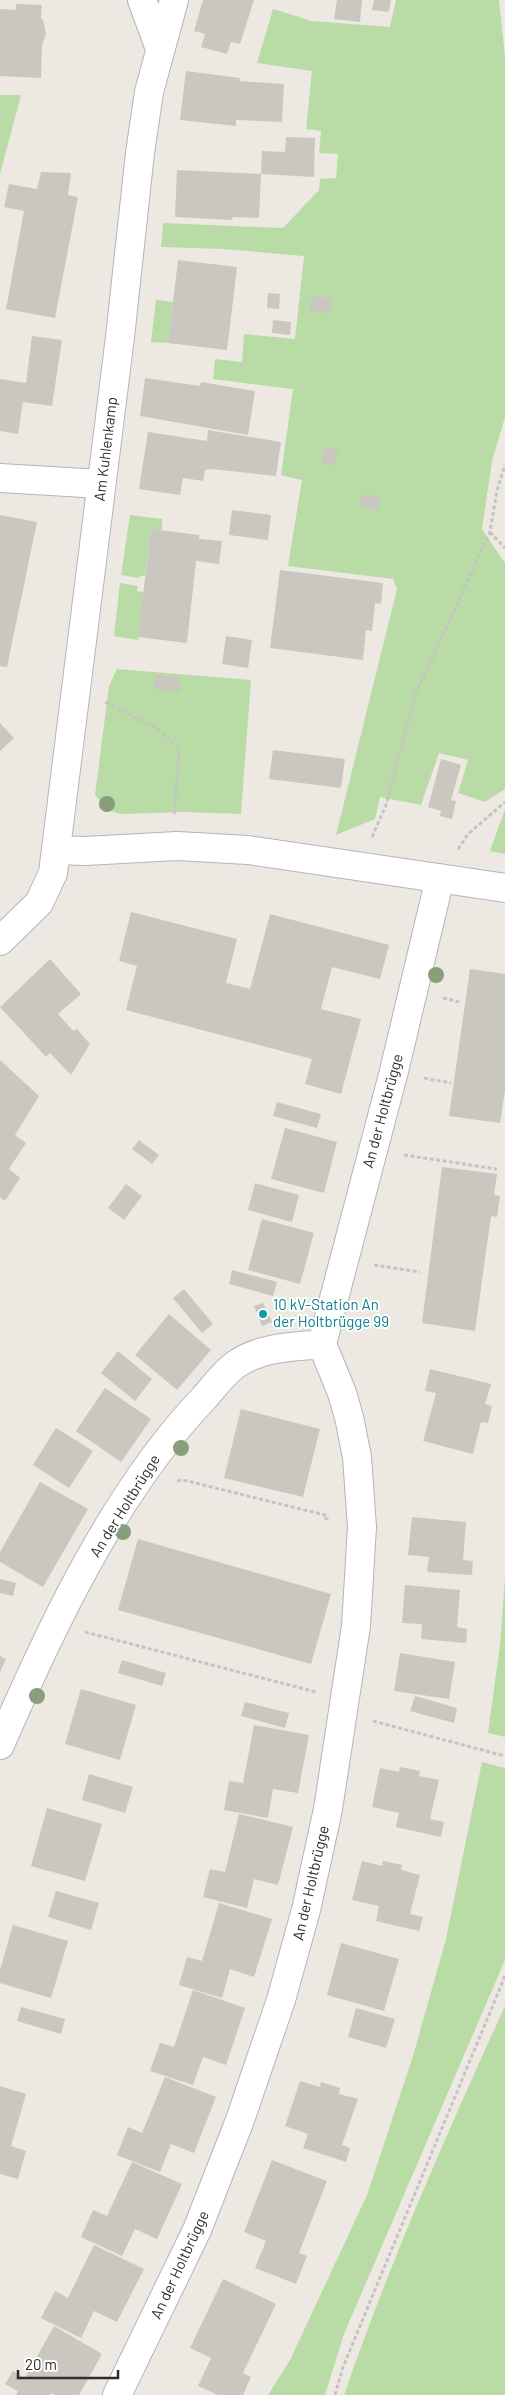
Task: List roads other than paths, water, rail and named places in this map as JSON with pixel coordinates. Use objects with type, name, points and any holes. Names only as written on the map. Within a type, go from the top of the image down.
[{"type":"street","points":[[142,0],[160,48]]},
{"type":"street","name":"Am Kuhlenkamp","points":[[0,941],[39,903],[54,873],[139,162],[149,92],[174,0]]},
{"type":"street","points":[[0,478],[101,484]]},
{"type":"street","points":[[57,850],[85,851],[177,846],[248,850],[505,888]]},
{"type":"street","name":"An der Holtbrügge","points":[[117,2395],[181,2266],[215,2188],[281,2000],[306,1910],[328,1809],[356,1626],[362,1527],[357,1457],[349,1417],[342,1393],[322,1344],[397,1059],[440,878]]},
{"type":"street","name":"An der Holtbrügge","points":[[0,1745],[55,1624],[144,1472],[182,1421],[237,1363],[266,1350],[322,1344]]},
{"type":"place","name":"10 kV-Station An der Holtbrügge 99","points":[[263,1314]]}]
